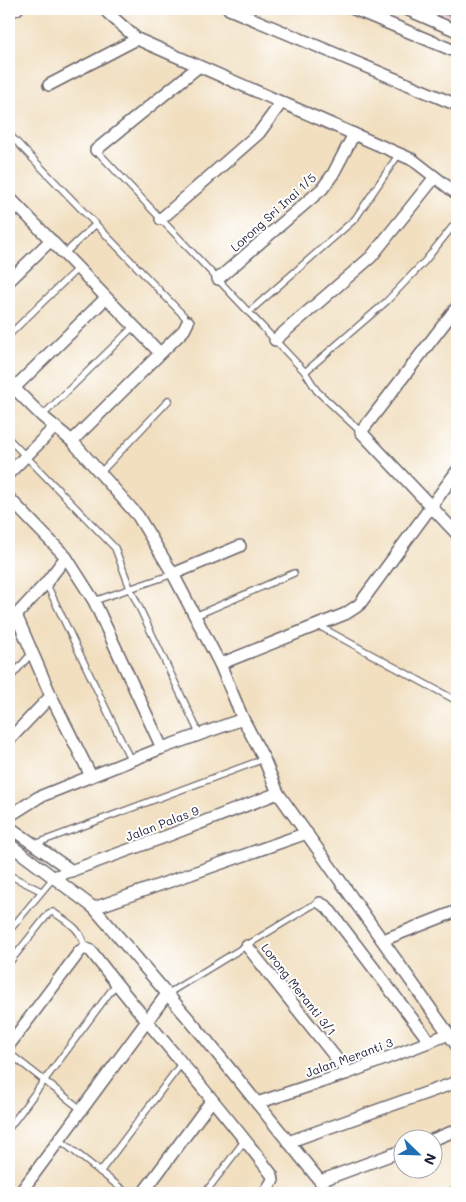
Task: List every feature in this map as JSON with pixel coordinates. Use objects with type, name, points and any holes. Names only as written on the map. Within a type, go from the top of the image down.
[{"type":"street","points":[[9,12],[17,9]]},
{"type":"street","points":[[105,9],[108,14],[137,39],[413,160],[457,194]]},
{"type":"street","points":[[229,9],[457,105]]},
{"type":"street","points":[[354,9],[457,52]]},
{"type":"street","points":[[406,9],[457,31]]},
{"type":"street","points":[[48,85],[137,39]]},
{"type":"street","points":[[96,150],[198,67]]},
{"type":"street","points":[[161,219],[259,133],[281,103]]},
{"type":"street","name":"Lorong Sri Inai 1/5","points":[[218,279],[322,189],[354,134]]},
{"type":"street","points":[[275,340],[371,258],[435,176]]},
{"type":"street","points":[[9,197],[160,353]]},
{"type":"street","points":[[9,281],[51,240]]},
{"type":"street","points":[[106,298],[11,386],[54,427],[72,441],[138,516],[173,574],[220,664],[243,719],[264,759],[278,793],[457,1046]]},
{"type":"street","points":[[457,307],[361,432],[457,534]]},
{"type":"street","points":[[72,441],[184,330],[188,322]]},
{"type":"street","points":[[9,473],[54,427]]},
{"type":"street","points":[[220,664],[345,614],[359,605],[457,471]]},
{"type":"street","points":[[9,498],[66,557],[94,601],[162,748]]},
{"type":"street","points":[[173,574],[240,546]]},
{"type":"street","points":[[66,557],[46,583],[13,619],[91,776]]},
{"type":"street","points":[[9,740],[51,696]]},
{"type":"street","points":[[9,816],[39,798],[91,776],[243,719]]},
{"type":"street","name":"Jalan Palas 9","points":[[54,877],[278,793]]},
{"type":"street","points":[[9,827],[72,871]]},
{"type":"street","points":[[94,908],[307,833]]},
{"type":"street","points":[[9,844],[94,908],[320,1181],[394,1154]]},
{"type":"street","points":[[320,903],[327,907],[430,1042]]},
{"type":"street","points":[[383,940],[457,912]]},
{"type":"street","name":"Lorong Meranti 3/1","points":[[247,946],[348,1073]]},
{"type":"street","points":[[9,1045],[80,951],[85,948],[91,951],[147,1023],[272,1175],[273,1180],[266,1193]]},
{"type":"street","points":[[20,1193],[167,994]]},
{"type":"street","name":"Jalan Meranti 3","points":[[257,1103],[348,1073],[449,1034]]},
{"type":"street","points":[[288,1142],[457,1082]]},
{"type":"street","points":[[143,1193],[212,1100]]},
{"type":"street","points":[[444,1135],[457,1130]]},
{"type":"lane","points":[[9,134],[188,322]]},
{"type":"lane","points":[[96,150],[305,372],[317,391],[361,432]]},
{"type":"lane","points":[[248,312],[355,219],[400,154]]},
{"type":"lane","points":[[9,218],[19,208]]},
{"type":"lane","points":[[305,372],[386,302],[426,261],[457,221]]},
{"type":"lane","points":[[64,254],[96,224]]},
{"type":"lane","points":[[9,335],[78,268]]},
{"type":"lane","points":[[42,416],[134,326]]},
{"type":"lane","points":[[100,473],[169,400]]},
{"type":"lane","points":[[9,439],[115,548],[130,588],[200,735]]},
{"type":"lane","points":[[195,616],[294,573]]},
{"type":"lane","points":[[94,601],[173,574]]},
{"type":"lane","points":[[46,583],[131,760]]},
{"type":"lane","points":[[317,625],[457,701]]},
{"type":"lane","points":[[9,679],[32,654]]},
{"type":"lane","points":[[33,844],[264,759]]},
{"type":"lane","points":[[9,875],[41,891]]},
{"type":"lane","points":[[9,931],[54,877]]},
{"type":"lane","points":[[167,994],[311,906],[320,903]]},
{"type":"lane","points":[[9,963],[49,912],[53,912],[78,931],[82,936],[85,948]]},
{"type":"lane","points":[[9,1128],[116,984]]},
{"type":"lane","points":[[9,1053],[82,1110]]},
{"type":"lane","points":[[100,1172],[181,1064]]},
{"type":"lane","points":[[60,1140],[127,1193]]},
{"type":"lane","points":[[205,1193],[245,1140]]},
{"type":"lane","points":[[320,1181],[331,1193]]},
{"type":"lane","points":[[445,1193],[457,1189]]},
{"type":"building","points":[[434,9],[457,9],[457,19]]}]
